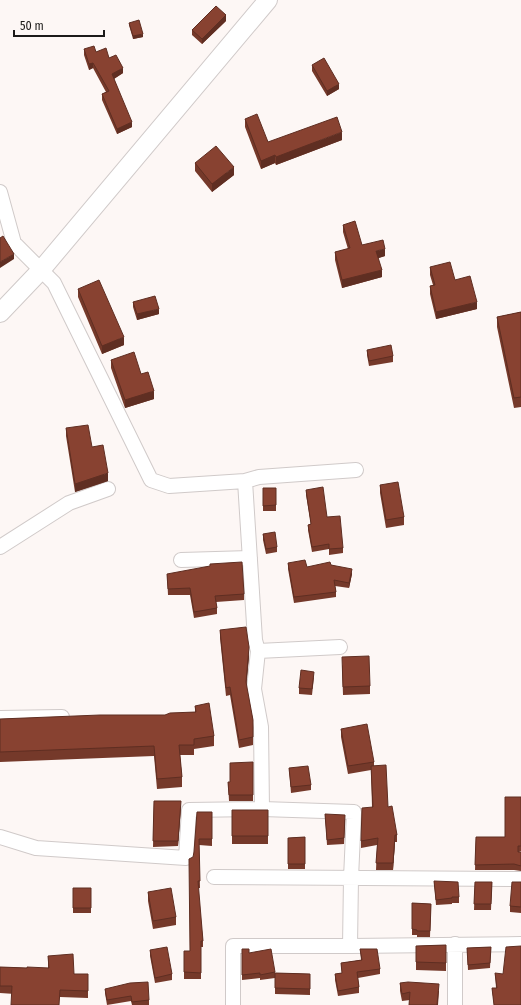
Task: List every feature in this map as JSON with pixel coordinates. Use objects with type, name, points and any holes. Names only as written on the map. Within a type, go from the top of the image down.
[{"type":"main road","points":[[0,313],[41,270],[268,0]]},
{"type":"street","points":[[0,192],[14,243],[54,283],[151,480],[169,486],[245,482],[260,477],[356,470]]},
{"type":"street","points":[[245,482],[255,640],[258,650],[254,689],[261,727],[262,809]]},
{"type":"street","points":[[0,547],[69,503],[108,489]]},
{"type":"street","points":[[181,560],[250,558]]},
{"type":"street","points":[[258,650],[340,647]]},
{"type":"street","points":[[0,718],[78,717]]},
{"type":"street","points":[[0,837],[36,848],[186,858],[189,810],[262,809],[354,812],[350,946]]},
{"type":"street","points":[[214,877],[521,878]]},
{"type":"street","points":[[455,944],[455,1005]]},
{"type":"street","points":[[233,1005],[233,946],[521,944]]},
{"type":"building","points":[[216,6],[226,15],[202,39],[192,30]]},
{"type":"building","points":[[139,20],[143,34],[133,36],[129,23]]},
{"type":"building","points":[[94,46],[96,52],[106,48],[109,58],[116,55],[123,68],[112,74],[132,122],[117,129],[102,94],[109,91],[93,63],[89,64],[84,49]]},
{"type":"building","points":[[324,58],[339,84],[327,91],[312,65]]},
{"type":"building","points":[[257,114],[268,142],[337,117],[342,132],[276,157],[275,155],[261,161],[245,119]]},
{"type":"building","points":[[216,146],[234,167],[212,184],[195,163]]},
{"type":"building","points":[[355,221],[362,245],[383,240],[385,249],[376,251],[382,270],[342,280],[335,252],[350,248],[343,225]]},
{"type":"building","points":[[3,236],[14,254],[0,262],[0,238]]},
{"type":"building","points":[[450,262],[455,280],[470,276],[477,302],[436,312],[430,286],[435,285],[430,267]]},
{"type":"building","points":[[99,280],[124,337],[102,346],[78,289]]},
{"type":"building","points":[[155,296],[159,309],[137,314],[133,302]]},
{"type":"building","points":[[521,312],[521,397],[514,398],[497,317]]},
{"type":"building","points":[[391,345],[393,356],[369,361],[367,350]]},
{"type":"building","points":[[134,352],[141,374],[148,372],[154,391],[125,400],[111,360]]},
{"type":"building","points":[[88,425],[92,447],[103,445],[108,473],[75,484],[66,428]]},
{"type":"building","points":[[398,482],[404,517],[386,520],[380,485]]},
{"type":"building","points":[[323,487],[327,517],[340,516],[343,548],[329,549],[329,544],[312,547],[308,525],[311,524],[306,490]]},
{"type":"building","points":[[263,488],[276,488],[276,505],[263,506]]},
{"type":"building","points":[[275,532],[277,547],[266,549],[263,534]]},
{"type":"building","points":[[305,560],[307,567],[330,562],[331,565],[352,569],[349,583],[334,580],[336,592],[294,597],[288,563]]},
{"type":"building","points":[[242,562],[244,594],[215,596],[217,608],[194,612],[190,588],[168,589],[167,574],[210,566],[210,564]]},
{"type":"building","points":[[246,627],[249,647],[246,682],[253,720],[253,737],[239,740],[230,687],[226,688],[220,630]]},
{"type":"building","points":[[369,656],[370,686],[343,687],[342,657]]},
{"type":"building","points":[[301,670],[314,672],[312,689],[299,688]]},
{"type":"building","points":[[209,703],[214,736],[194,739],[194,745],[179,745],[182,777],[157,779],[154,746],[0,752],[0,719],[100,715],[165,715],[170,713],[196,712],[195,706]]},
{"type":"building","points":[[367,724],[374,762],[348,766],[341,729]]},
{"type":"building","points":[[253,762],[253,795],[229,795],[228,782],[230,782],[230,763]]},
{"type":"building","points":[[386,765],[388,807],[392,806],[397,835],[395,835],[393,863],[376,863],[378,838],[361,841],[362,808],[373,807],[371,766]]},
{"type":"building","points":[[308,766],[311,785],[291,787],[289,768]]},
{"type":"building","points":[[505,797],[521,797],[521,846],[518,846],[518,852],[521,852],[521,866],[514,864],[475,865],[476,837],[505,837]]},
{"type":"building","points":[[154,801],[181,801],[178,841],[153,841]]},
{"type":"building","points":[[232,810],[268,810],[268,836],[232,836]]},
{"type":"building","points":[[197,812],[212,812],[212,839],[199,839],[200,881],[198,881],[203,941],[201,941],[201,973],[184,972],[184,951],[190,951],[189,859],[193,857],[194,852]]},
{"type":"building","points":[[325,814],[345,815],[344,838],[327,840]]},
{"type":"building","points":[[305,837],[305,864],[288,864],[288,838]]},
{"type":"building","points":[[434,881],[458,882],[459,897],[436,900]]},
{"type":"building","points":[[475,882],[492,882],[491,904],[474,904]]},
{"type":"building","points":[[512,882],[521,882],[521,907],[510,906]]},
{"type":"building","points":[[73,888],[91,888],[91,908],[73,908]]},
{"type":"building","points":[[171,888],[176,917],[153,921],[148,892]]},
{"type":"building","points":[[412,903],[431,904],[430,931],[417,931],[412,929]]},
{"type":"building","points":[[446,945],[446,963],[416,962],[416,946]]},
{"type":"building","points":[[521,946],[521,1005],[494,1005],[492,988],[497,988],[495,973],[503,974],[506,947]]},
{"type":"building","points":[[167,947],[172,974],[155,978],[150,950]]},
{"type":"building","points":[[491,947],[490,963],[468,965],[467,948]]},
{"type":"building","points":[[242,949],[249,949],[249,953],[271,949],[275,972],[260,975],[260,973],[242,975]]},
{"type":"building","points":[[360,949],[377,949],[380,969],[357,972],[359,987],[338,991],[335,974],[342,973],[341,963],[362,960]]},
{"type":"building","points":[[73,954],[74,974],[88,974],[88,991],[60,990],[59,1005],[11,1005],[12,986],[0,986],[0,967],[49,968],[48,956]]},
{"type":"building","points":[[275,973],[310,974],[310,989],[275,988]]},
{"type":"building","points":[[148,982],[149,1000],[132,1002],[131,996],[107,1000],[105,989],[130,983]]},
{"type":"building","points":[[408,982],[439,984],[437,1005],[409,1005],[410,992],[402,994],[400,983]]}]
